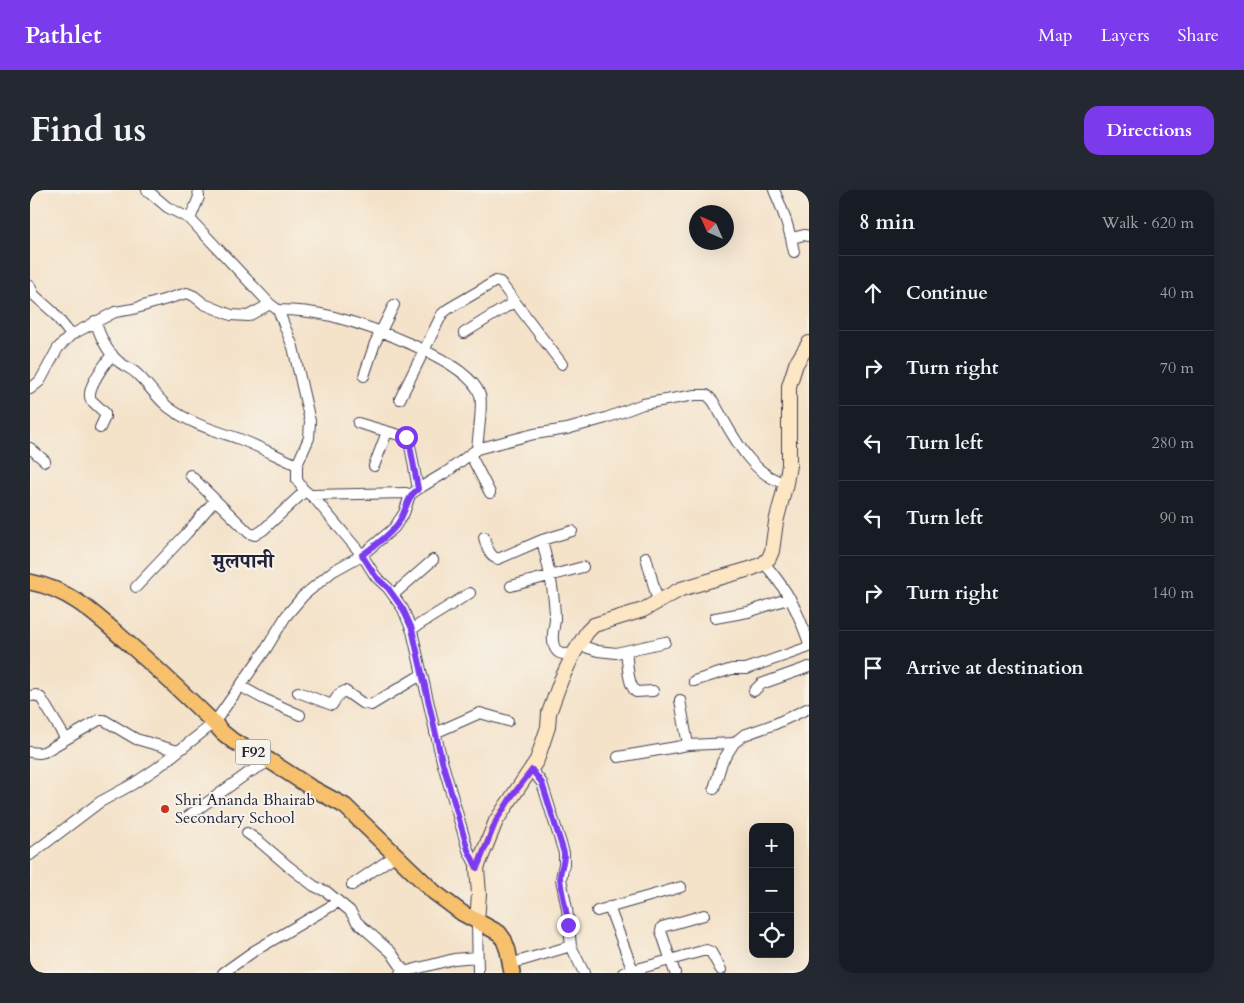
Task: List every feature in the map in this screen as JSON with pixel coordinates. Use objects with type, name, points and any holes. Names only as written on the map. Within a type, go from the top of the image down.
[{"type":"main road","name":"F92","points":[[30,582],[48,586],[70,596],[87,608],[154,666],[233,741],[345,806],[441,898],[477,922],[499,933],[504,940],[511,969]]},
{"type":"street","points":[[147,190],[167,207],[190,219],[274,307],[293,347],[310,421],[309,438],[296,465],[297,480],[362,555],[376,577],[403,609],[412,629],[435,733],[468,850],[477,868],[479,894],[476,957],[478,973]]},
{"type":"street","points":[[190,219],[199,197],[198,190]]},
{"type":"street","points":[[774,190],[783,210],[792,238],[794,252]]},
{"type":"street","points":[[792,238],[804,235],[809,236]]},
{"type":"street","points":[[400,399],[442,314],[496,281],[500,282],[562,364]]},
{"type":"street","points":[[30,286],[34,295],[53,312],[71,335]]},
{"type":"street","points":[[30,389],[40,381],[58,348],[71,335],[115,312],[133,309],[187,293],[204,304],[231,315],[248,316],[274,307],[323,315],[380,331],[461,371],[473,383],[480,396],[473,452],[490,493]]},
{"type":"street","points":[[464,333],[514,302]]},
{"type":"street","points":[[364,376],[380,331],[394,305]]},
{"type":"street","points":[[95,322],[103,342],[118,361],[134,371],[169,407],[219,433],[236,438],[296,465]]},
{"type":"street","points":[[477,868],[496,821],[537,760],[548,728],[550,708],[561,680],[576,649],[594,625],[644,610],[681,589],[696,583],[753,568],[764,563],[769,558],[789,465],[789,386],[796,364],[809,343]]},
{"type":"street","points":[[100,428],[106,413],[91,400],[90,392],[96,377],[112,354]]},
{"type":"street","points":[[190,475],[249,533],[255,535],[308,493],[414,492],[448,471],[473,452],[534,434],[574,427],[606,418],[643,404],[695,395],[707,395],[713,401],[742,451],[763,473],[776,481],[786,483]]},
{"type":"street","points":[[30,856],[100,802],[133,784],[178,752],[214,723],[266,649],[286,616],[303,596],[333,572],[362,555],[397,524],[414,492],[409,440],[406,437],[358,423]]},
{"type":"street","points":[[374,466],[387,432]]},
{"type":"street","points":[[30,448],[45,461]]},
{"type":"street","points":[[136,587],[187,533],[214,500]]},
{"type":"street","points":[[484,537],[492,557],[498,559],[542,540],[572,531]]},
{"type":"street","points":[[542,540],[554,604],[555,621],[552,634],[555,649],[558,652],[563,654],[576,649],[616,653],[665,642]]},
{"type":"street","points":[[646,557],[658,602]]},
{"type":"street","points":[[393,596],[433,560]]},
{"type":"street","points":[[764,563],[782,584],[798,612],[809,643]]},
{"type":"street","points":[[511,586],[583,567]]},
{"type":"street","points":[[412,629],[470,593]]},
{"type":"street","points":[[715,618],[748,612],[790,598]]},
{"type":"street","points":[[694,681],[732,669],[746,669],[809,647]]},
{"type":"street","points":[[626,651],[634,690],[636,692],[653,691]]},
{"type":"street","points":[[754,691],[761,684],[809,667]]},
{"type":"street","points":[[298,692],[332,705],[339,694],[345,691],[362,702],[371,705],[421,675]]},
{"type":"street","points":[[240,686],[264,700],[300,715]]},
{"type":"street","points":[[30,696],[36,695],[40,698],[66,740]]},
{"type":"street","points":[[680,700],[688,745]]},
{"type":"street","points":[[714,789],[722,762],[734,743],[744,735],[809,708]]},
{"type":"street","points":[[435,733],[480,713],[508,721]]},
{"type":"street","points":[[30,752],[44,752],[99,720],[104,720],[136,739],[178,752]]},
{"type":"street","points":[[618,757],[688,745],[734,743]]},
{"type":"street","points":[[187,818],[248,773],[270,761]]},
{"type":"street","points":[[532,770],[542,783],[564,853],[564,864],[560,878],[567,909],[571,946],[584,973]]},
{"type":"street","points":[[247,833],[314,886],[327,892],[350,911],[357,922],[391,952],[402,972],[454,959],[476,957]]},
{"type":"street","points":[[352,885],[396,856]]},
{"type":"street","points":[[597,911],[681,887]]},
{"type":"street","points":[[223,973],[254,951],[338,902]]},
{"type":"street","points":[[609,907],[634,972]]},
{"type":"street","points":[[675,973],[661,931],[662,927],[704,915]]},
{"type":"street","points":[[511,969],[571,946]]},
{"type":"street","points":[[623,973],[634,972],[671,959],[706,950],[711,952],[721,970]]},
{"type":"place","name":"Shri Ananda Bhairab Secondary School","points":[[165,809]]},
{"type":"district","name":"मुलपानी","points":[[243,561]]},
{"type":"route","points":[[406,437],[409,440],[418,489],[410,495],[404,513],[394,528],[362,555],[376,577],[388,588],[403,609],[412,629],[442,761],[468,850],[477,868],[496,821],[532,770],[542,783],[564,853],[564,864],[560,878],[567,909],[568,925]]}]
